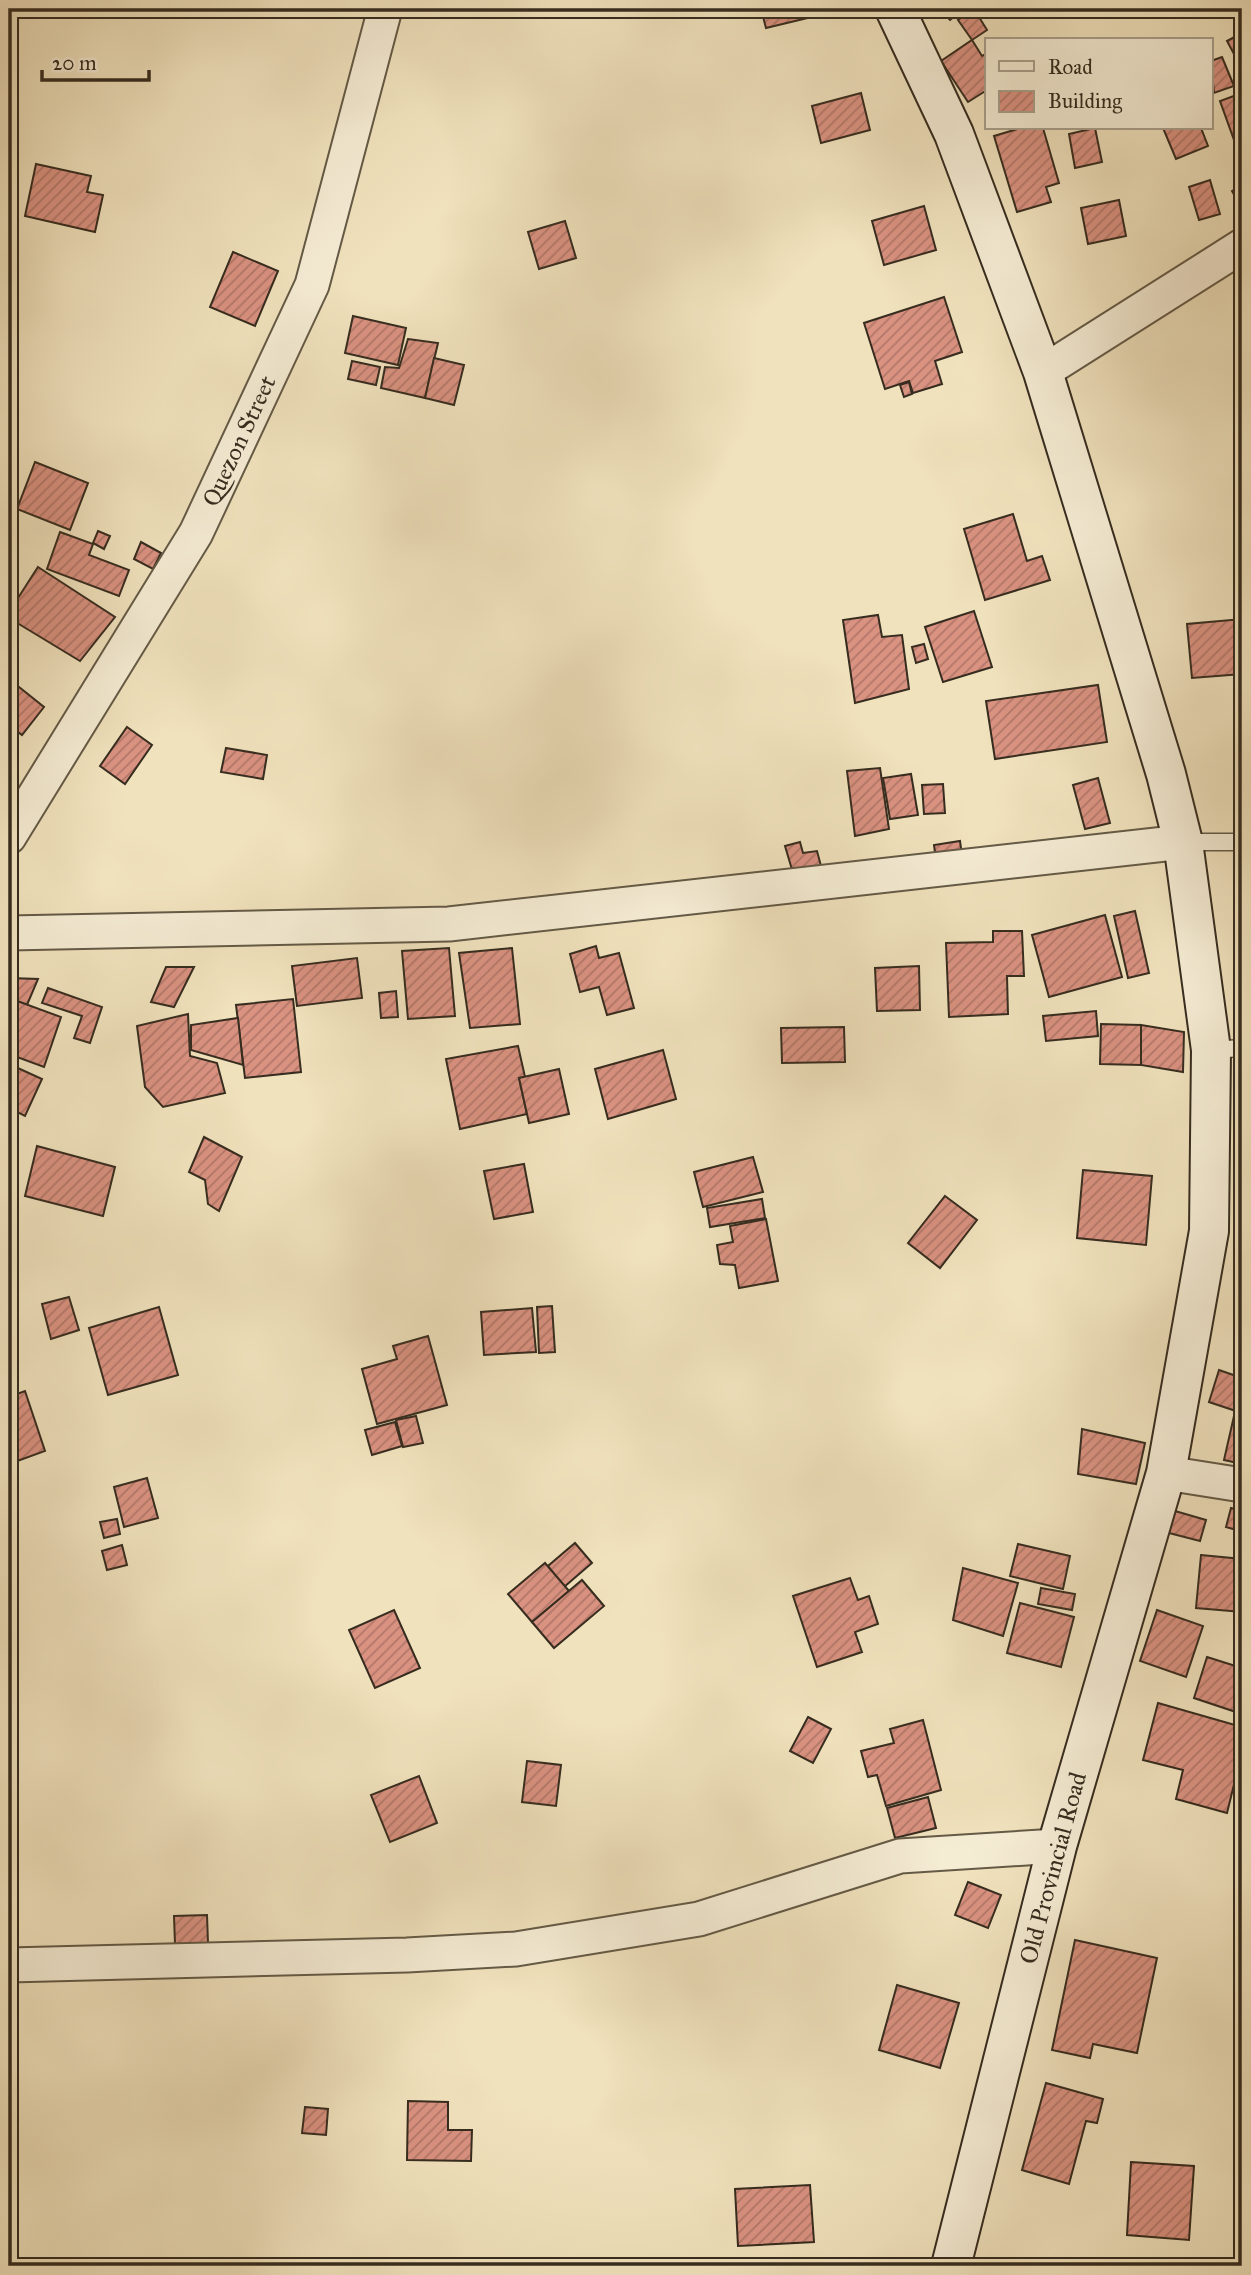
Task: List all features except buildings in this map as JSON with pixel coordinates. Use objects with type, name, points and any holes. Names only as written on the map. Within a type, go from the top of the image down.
[{"type":"main road","name":"Old Provincial Road","points":[[895,9],[954,134],[1043,372],[1166,774],[1227,1049],[1209,1231],[1166,1473],[1057,1846],[951,2266]]},
{"type":"street","name":"Quezon Street","points":[[9,836],[196,533],[312,285],[385,9]]},
{"type":"street","points":[[1043,372],[1242,246]]},
{"type":"street","points":[[9,933],[449,924],[1183,842]]},
{"type":"street","points":[[1166,1473],[1242,1485]]},
{"type":"street","points":[[9,1965],[407,1955],[516,1949],[699,1919],[900,1856],[1057,1846]]},
{"type":"lane","points":[[1183,842],[1242,842]]}]
